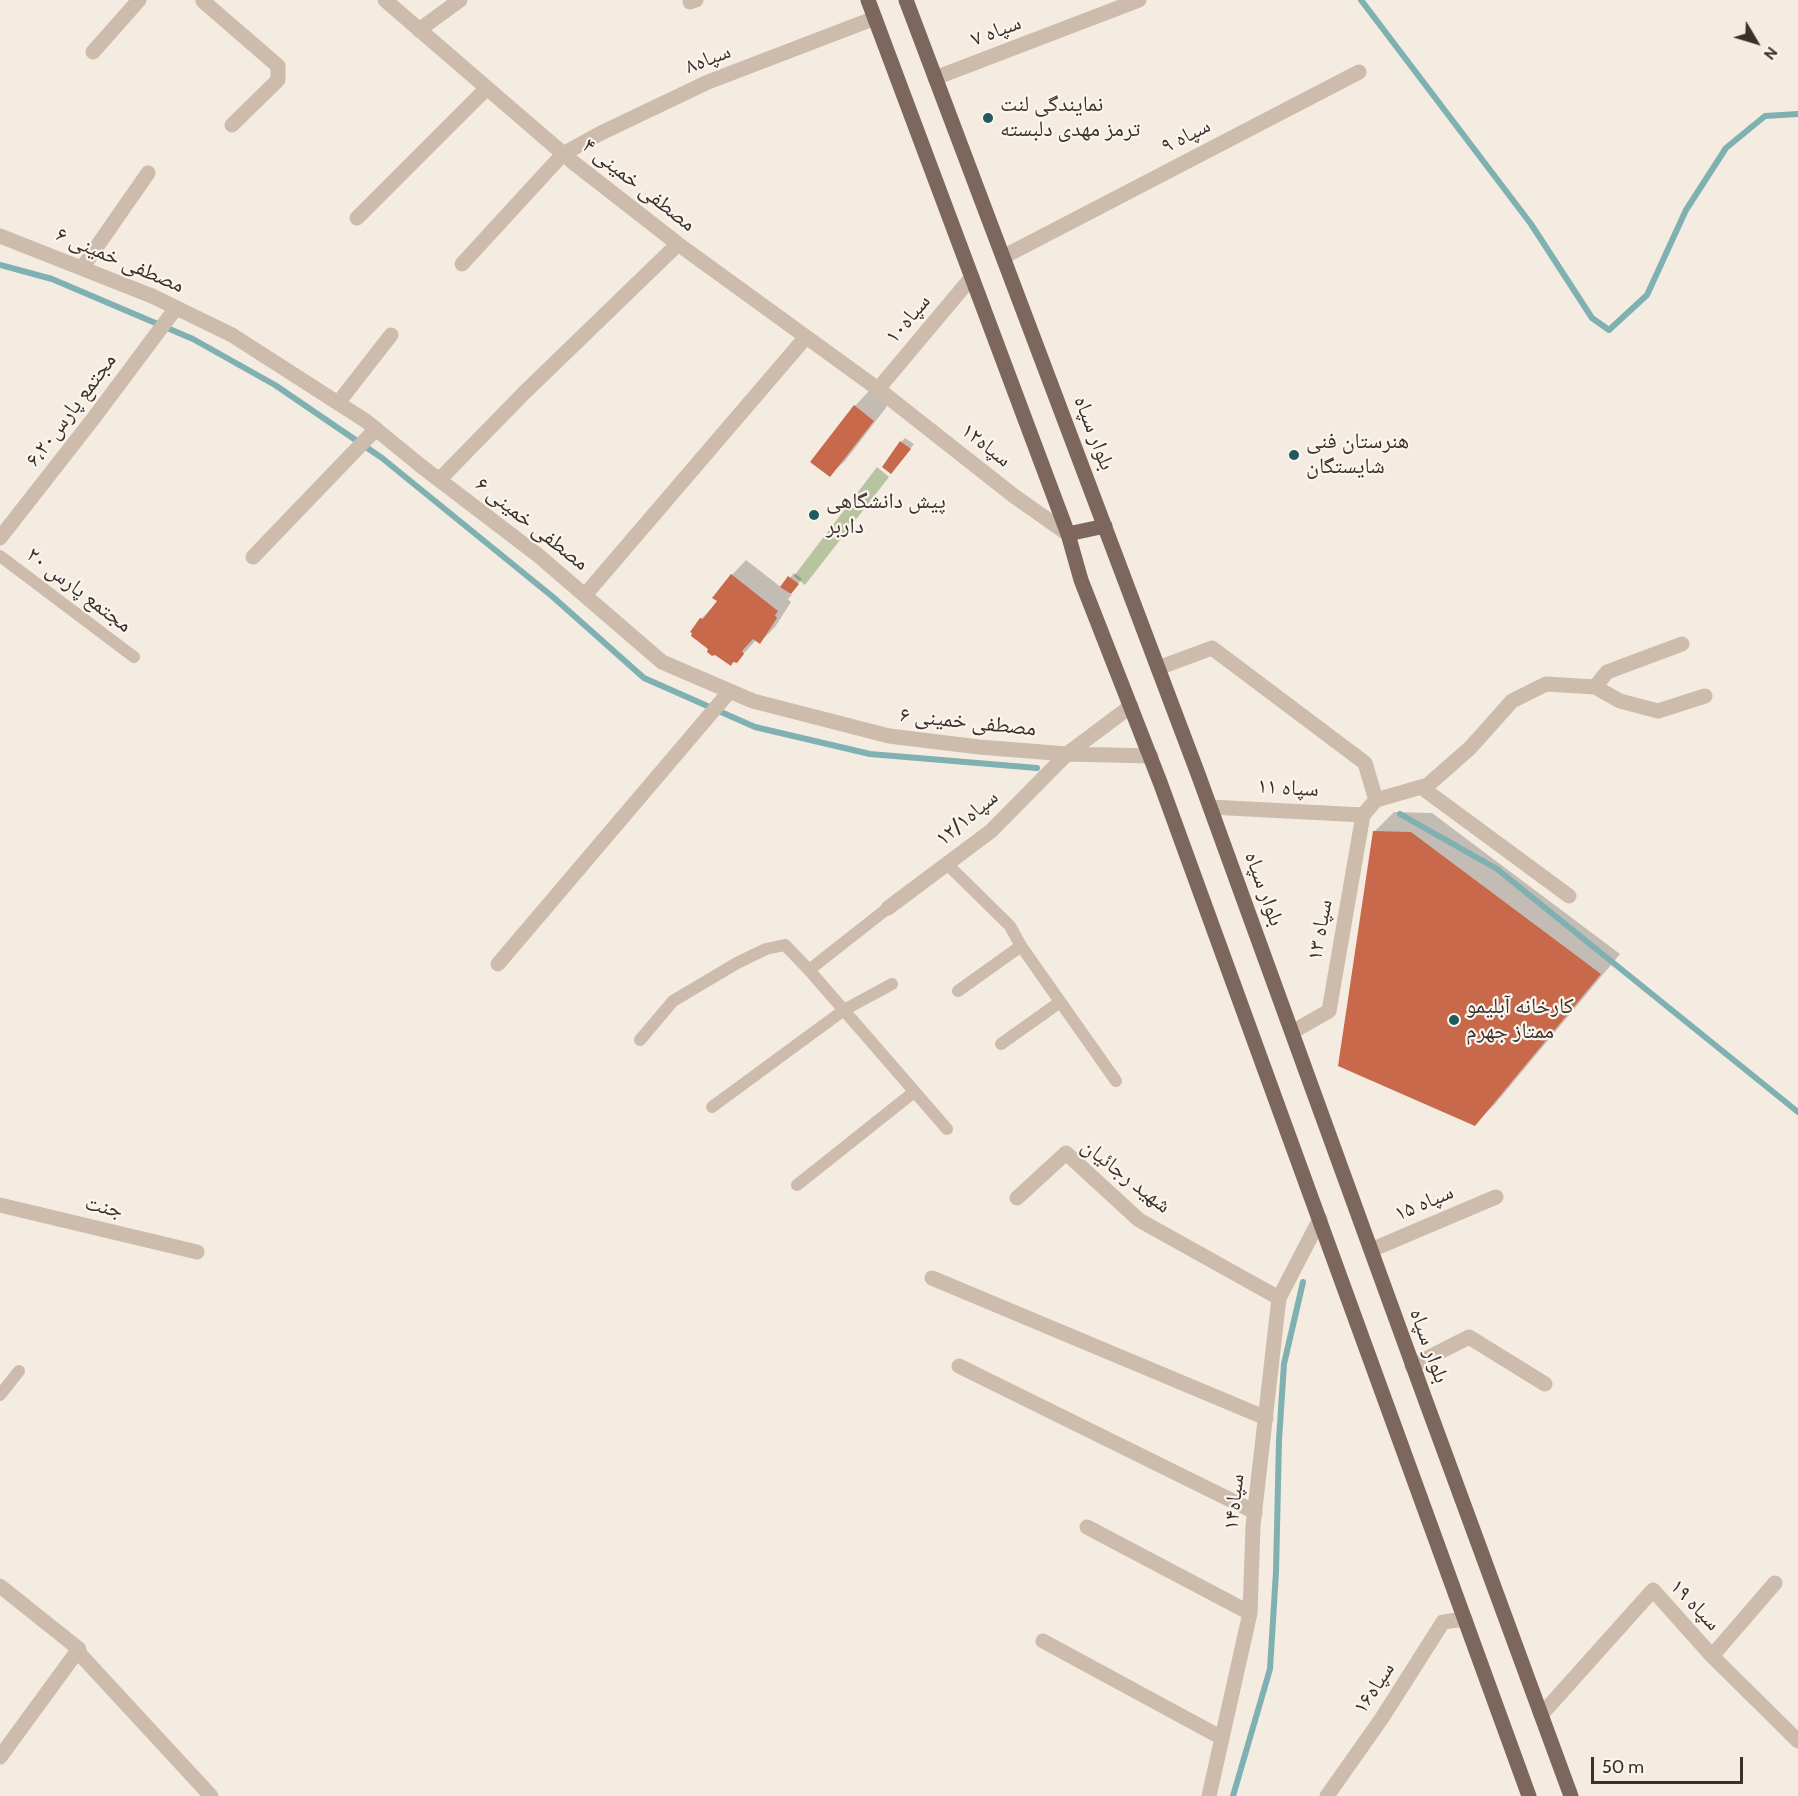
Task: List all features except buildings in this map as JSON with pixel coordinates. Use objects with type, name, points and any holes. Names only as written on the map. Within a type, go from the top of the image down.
[{"type":"main road","points":[[868,0],[1068,534],[1081,580],[1151,756],[1529,1796]]},
{"type":"main road","name":"بلوار سپاه","points":[[906,0],[1210,807],[1571,1796]]},
{"type":"main road","points":[[1068,534],[1105,526]]},
{"type":"street","points":[[93,52],[140,0]]},
{"type":"street","points":[[203,0],[278,66],[278,80],[232,125]]},
{"type":"street","name":"مصطفی خمینی ۴","points":[[385,0],[563,154],[678,244],[878,389]]},
{"type":"street","points":[[419,30],[460,0]]},
{"type":"street","name":"سپاه ۷","points":[[935,78],[1139,0]]},
{"type":"street","name":"سپاه۸","points":[[462,264],[563,154],[599,134],[708,82],[875,18]]},
{"type":"street","name":"سپاه ۹","points":[[1003,256],[1359,72]]},
{"type":"street","points":[[357,218],[487,88]]},
{"type":"street","points":[[82,268],[148,173]]},
{"type":"street","name":"مصطفی خمینی ۶","points":[[0,236],[152,296],[232,335],[338,403],[376,429],[439,480],[539,555],[662,663],[753,701],[890,736],[978,747],[1067,754]]},
{"type":"street","points":[[439,480],[524,393],[678,244]]},
{"type":"street","name":"سپاه۱۰","points":[[878,389],[972,277]]},
{"type":"street","name":"۶،مجتمع پارس۲۰","points":[[2,533],[93,419],[176,308]]},
{"type":"street","points":[[338,403],[391,335]]},
{"type":"street","points":[[585,595],[806,337]]},
{"type":"street","name":"سپاه۱۲","points":[[878,389],[1014,496],[1068,534]]},
{"type":"street","points":[[253,557],[376,429]]},
{"type":"street","points":[[1595,687],[1607,672],[1682,644]]},
{"type":"street","points":[[1158,668],[1212,648],[1365,764],[1376,800]]},
{"type":"street","points":[[1363,815],[1376,800],[1428,785],[1470,748],[1512,701],[1546,684],[1595,687],[1620,700],[1658,711],[1705,696]]},
{"type":"street","points":[[498,964],[730,691]]},
{"type":"street","name":"سپاه۱۲/۱","points":[[888,908],[991,831],[1067,754],[1131,706]]},
{"type":"street","points":[[1067,754],[1151,756]]},
{"type":"street","points":[[1421,787],[1569,896]]},
{"type":"street","name":"سپاه ۱۱","points":[[1210,807],[1363,815]]},
{"type":"street","name":"سپاه ۱۳","points":[[1292,1032],[1329,1011],[1363,815]]},
{"type":"street","name":"شهید رجائیان","points":[[1017,1198],[1066,1153],[1139,1220],[1279,1298]]},
{"type":"street","name":"سپاه ۱۵","points":[[1371,1250],[1496,1197]]},
{"type":"street","name":"جنت","points":[[0,1205],[197,1252]]},
{"type":"street","name":"سپاه۱۴","points":[[1209,1796],[1250,1613],[1255,1512],[1279,1298],[1320,1219]]},
{"type":"street","points":[[932,1278],[1266,1418]]},
{"type":"street","points":[[1413,1366],[1469,1337],[1545,1384]]},
{"type":"street","points":[[959,1366],[1255,1512]]},
{"type":"street","points":[[1087,1527],[1250,1613]]},
{"type":"street","points":[[1712,1656],[1775,1583]]},
{"type":"street","points":[[0,1586],[79,1649],[0,1757]]},
{"type":"street","name":"سپاه ۱۹","points":[[1541,1714],[1653,1590],[1712,1656],[1798,1742]]},
{"type":"street","name":"سپاه۱۶","points":[[1327,1796],[1382,1718],[1443,1622],[1465,1619]]},
{"type":"street","points":[[1043,1641],[1222,1738]]},
{"type":"street","points":[[77,1652],[211,1796]]},
{"type":"lane","name":"مجتمع پارس ۲۰","points":[[0,556],[134,657]]},
{"type":"lane","points":[[947,864],[1010,926],[1021,946],[1116,1081]]},
{"type":"lane","points":[[809,970],[888,908]]},
{"type":"lane","points":[[640,1040],[673,1001],[737,963],[766,949],[785,945],[947,1129]]},
{"type":"lane","points":[[958,991],[1021,946]]},
{"type":"lane","points":[[712,1107],[844,1010],[892,984]]},
{"type":"lane","points":[[1001,1044],[1060,1002]]},
{"type":"lane","points":[[797,1185],[914,1092]]},
{"type":"lane","points":[[0,1395],[19,1371]]},
{"type":"green space","points":[[877,467],[889,477],[805,585],[794,576]]},
{"type":"waterway","points":[[1361,0],[1531,224],[1592,318],[1609,330],[1647,295],[1686,210],[1726,148],[1765,116],[1798,114]]},
{"type":"waterway","points":[[0,265],[52,279],[193,339],[275,385],[382,458],[553,597],[644,678],[755,727],[870,754],[1037,768]]},
{"type":"waterway","points":[[1400,814],[1497,869],[1798,1112]]},
{"type":"waterway","points":[[1233,1796],[1270,1669],[1284,1364],[1303,1282]]},
{"type":"place","name":"نمایندگی لنت ترمز مهدی دلبسته","points":[[988,118]]},
{"type":"place","name":"هنرستان فنی شایستگان","points":[[1294,455]]},
{"type":"place","name":"پیش دانشگاهی داربر","points":[[814,515]]},
{"type":"place","name":"کارخانه آبلیمو ممتاز جهرم","points":[[1454,1020]]}]
